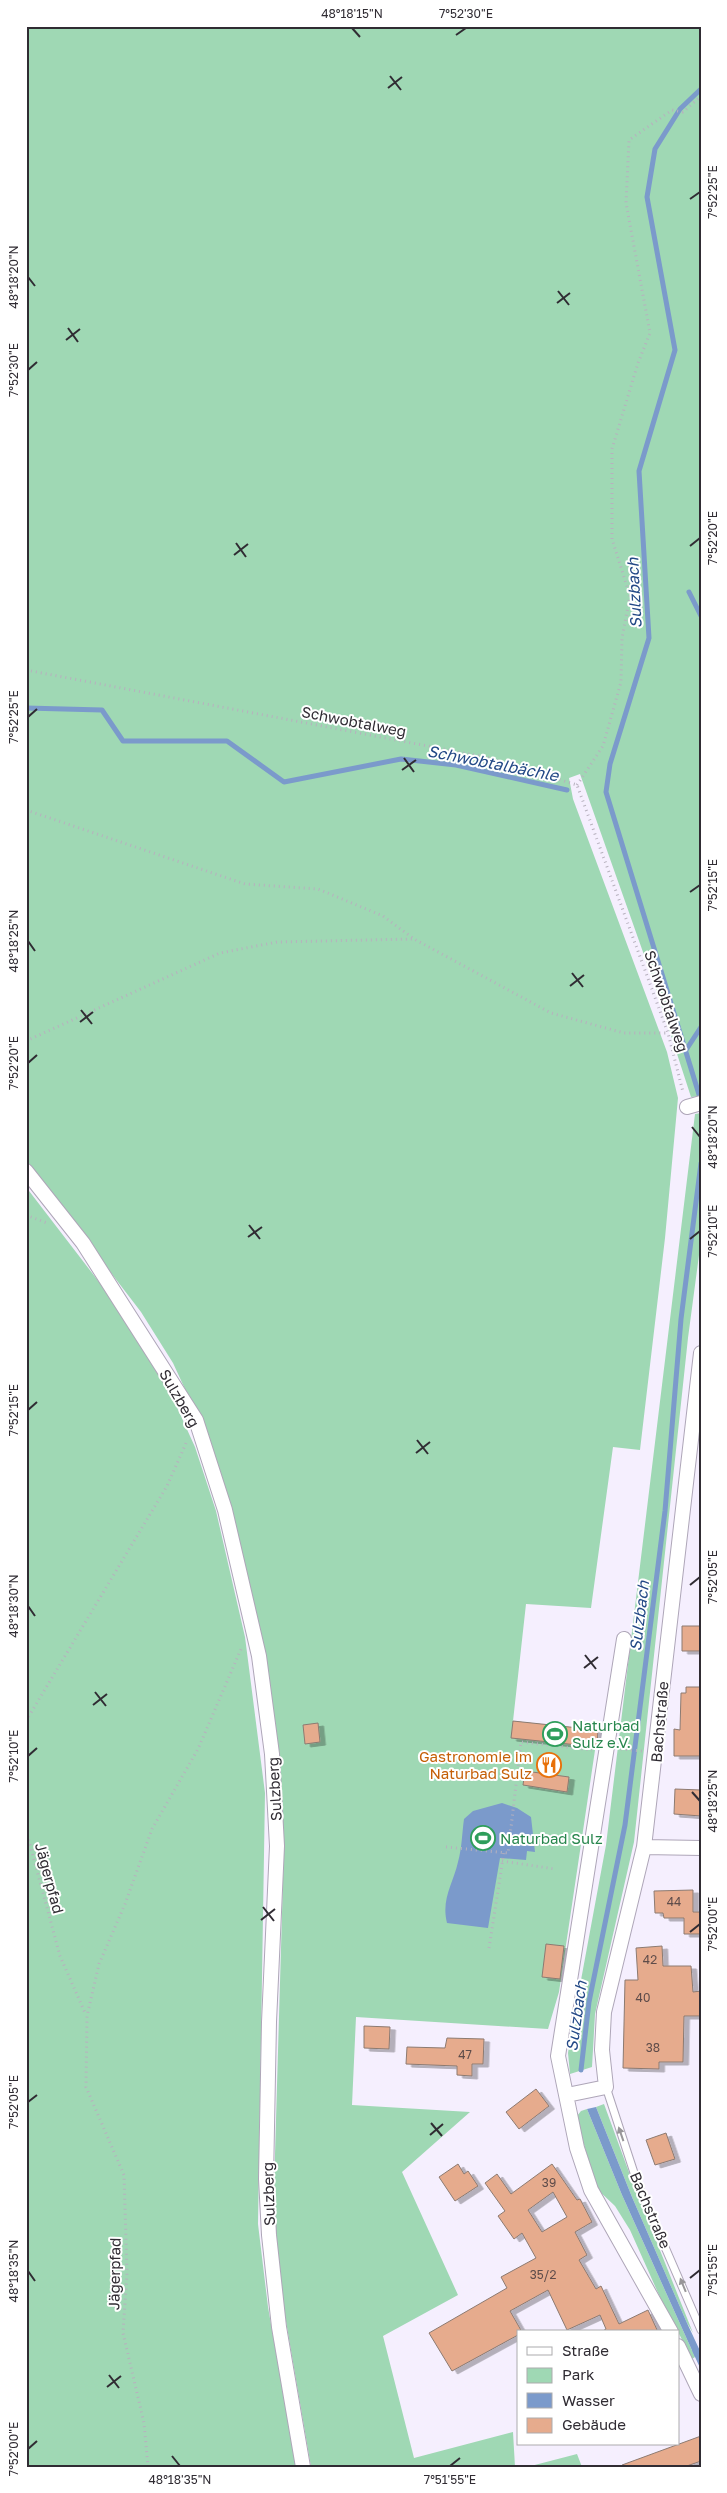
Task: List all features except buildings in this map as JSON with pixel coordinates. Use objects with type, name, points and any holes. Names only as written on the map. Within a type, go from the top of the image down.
[{"type":"street","name":"Sulzberg","points":[[26,1171],[83,1244],[196,1420],[225,1510],[255,1639],[272,1754],[277,1846],[268,2022],[266,2178],[269,2235],[280,2327],[303,2467]]},
{"type":"street","name":"Bachstraße","points":[[606,2087],[602,2050],[604,2012],[644,1847],[656,1762],[655,1753],[701,1353]]},
{"type":"street","points":[[624,1639],[558,2056],[577,2148],[591,2190],[670,2330]]},
{"type":"street","points":[[644,1847],[701,1848]]},
{"type":"street","points":[[567,2095],[606,2087]]},
{"type":"street","points":[[680,2349],[696,2369],[701,2394]]},
{"type":"lane","name":"Bachstraße","points":[[606,2087],[638,2184],[701,2330]]},
{"type":"path","points":[[577,785],[603,746],[621,682],[622,638],[630,596],[612,539],[612,449],[638,363],[650,333],[626,203],[629,140],[672,110],[683,112],[701,96]]},
{"type":"path","name":"Schwobtalweg","points":[[26,670],[486,757],[577,785],[695,1105]]},
{"type":"path","points":[[26,810],[245,884],[318,889],[384,916],[414,939],[551,1013],[624,1032],[668,1033]]},
{"type":"path","points":[[26,1041],[220,953],[277,942],[414,939]]},
{"type":"path","points":[[26,1721],[168,1486],[196,1420]]},
{"type":"path","points":[[87,2016],[99,1964],[126,1904],[152,1829],[198,1749],[233,1663],[244,1644],[255,1639]]},
{"type":"path","points":[[446,1847],[508,1853],[521,1742],[599,1752]]},
{"type":"path","points":[[623,1749],[644,1752]]},
{"type":"path","name":"Jägerpfad","points":[[26,1830],[60,1956],[87,2016],[86,2087],[124,2175],[128,2273],[123,2333],[144,2423],[148,2467]]},
{"type":"path","points":[[489,1948],[504,1852]]},
{"type":"path","points":[[502,1860],[555,1869]]},
{"type":"green space","points":[[26,26],[701,26],[701,1096],[691,1097],[655,986],[580,774],[569,778],[573,799],[667,1052],[678,1098],[665,1238],[640,1450],[613,1447],[591,1608],[526,1604],[513,1721],[598,1730],[559,1992],[548,2029],[356,2017],[352,2105],[470,2112],[402,2172],[458,2295],[383,2336],[414,2458],[513,2432],[515,2467],[311,2467],[283,2304],[273,2223],[284,1845],[276,1731],[260,1633],[209,1441],[173,1363],[141,1312],[26,1162]]},
{"type":"green space","points":[[701,1113],[701,1240],[688,1338],[634,1842],[595,2014],[592,2067],[570,2074],[568,2053],[606,1845],[695,1114]]},
{"type":"green space","points":[[26,1187],[129,1321],[160,1370],[195,1447],[216,1511],[245,1637],[265,1793],[258,2224],[268,2307],[296,2467],[26,2467]]},
{"type":"green space","points":[[604,2104],[693,2333],[632,2197],[596,2107]]},
{"type":"green space","points":[[587,2109],[622,2195],[695,2357],[692,2359],[680,2336],[680,2330],[677,2330],[659,2295],[630,2230],[615,2206],[597,2189],[578,2124],[577,2116],[581,2111]]},
{"type":"green space","points":[[577,2454],[582,2467],[527,2467]]},
{"type":"water","points":[[502,1803],[517,1808],[531,1817],[535,1852],[527,1851],[526,1860],[500,1858],[488,1928],[447,1923],[445,1906],[459,1857],[464,1819],[473,1811]]},
{"type":"water","points":[[596,2107],[632,2197],[701,2355],[695,2357],[622,2195],[587,2109]]},
{"type":"waterway","name":"Sulzbach","points":[[701,89],[680,109],[655,149],[647,197],[675,350],[639,471],[649,638],[610,764],[606,792],[701,1101]]},
{"type":"waterway","points":[[689,592],[701,616]]},
{"type":"waterway","name":"Schwobtalbächle","points":[[26,708],[102,710],[123,741],[227,741],[284,782],[401,759],[456,765],[567,790]]},
{"type":"waterway","points":[[686,1050],[701,1027]]},
{"type":"waterway","name":"Sulzbach","points":[[581,2070],[589,2002],[625,1825],[665,1511],[681,1319],[701,1163]]},
{"type":"waterway","name":"Sulzbach","points":[[695,2351],[701,2364]]},
{"type":"place","name":"Naturbad Sulz e.V.","points":[[555,1734]]},
{"type":"place","name":"Gastronomie im Naturbad Sulz","points":[[549,1765]]},
{"type":"place","name":"Naturbad Sulz","points":[[483,1838]]}]
